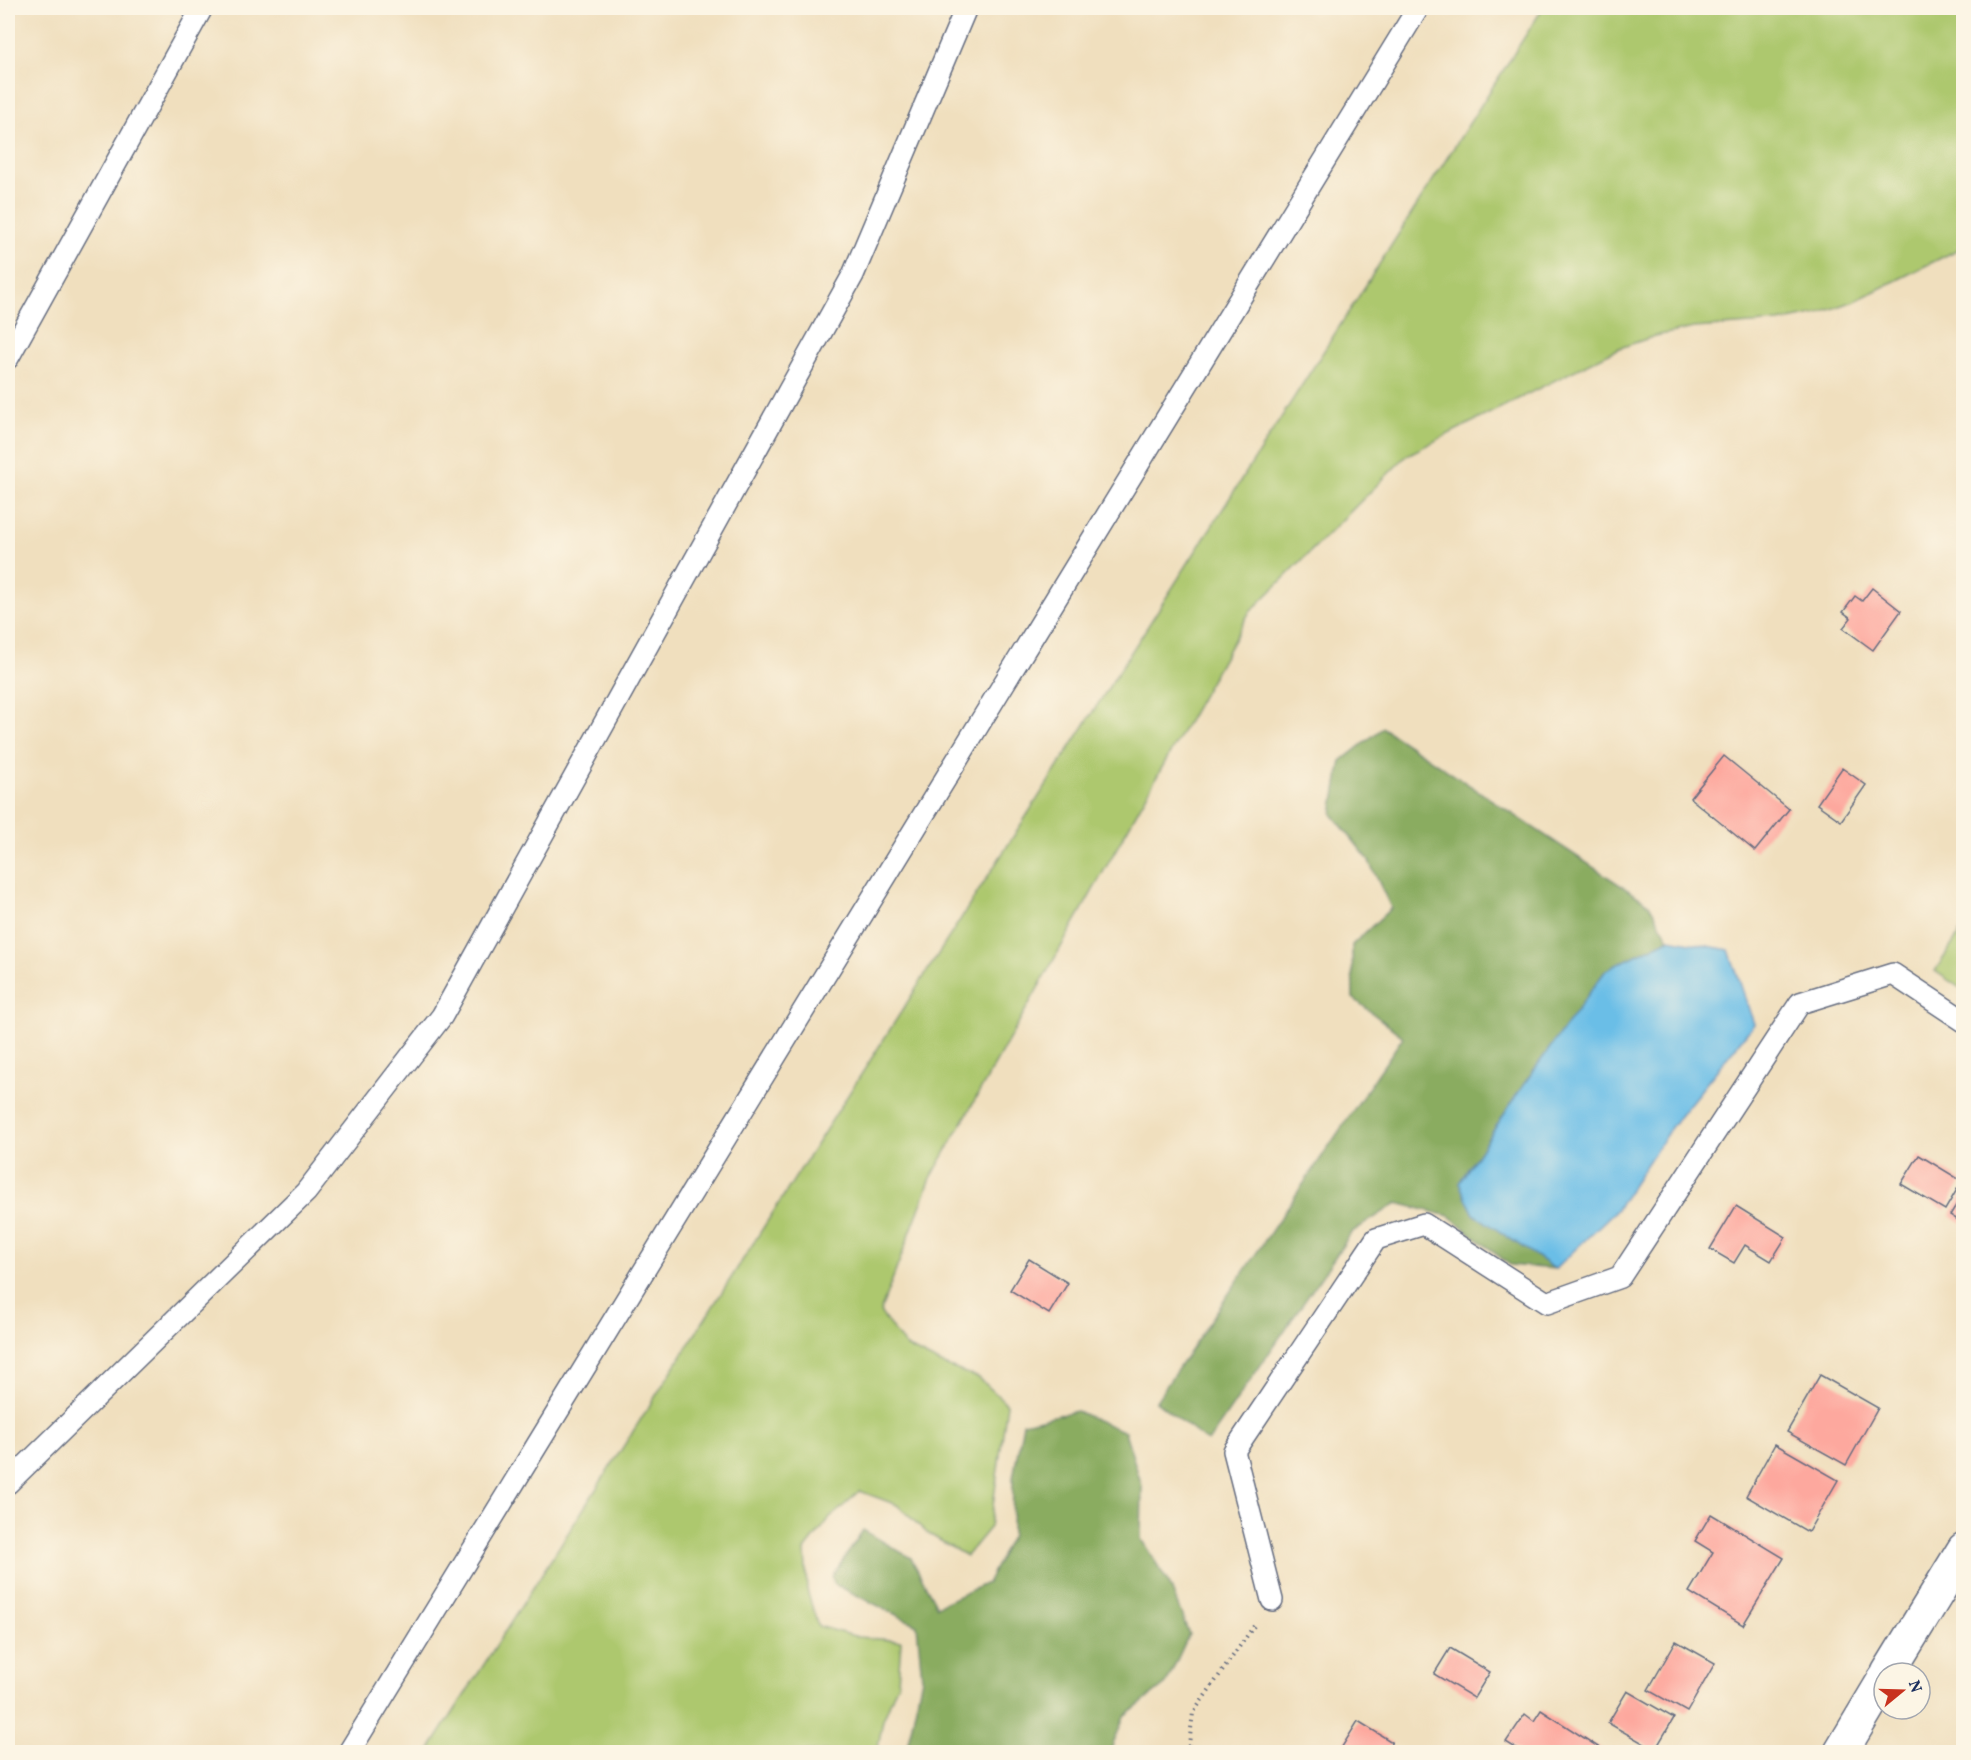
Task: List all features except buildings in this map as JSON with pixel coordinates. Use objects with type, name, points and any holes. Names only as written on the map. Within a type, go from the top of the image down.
[{"type":"main road","points":[[1895,1661],[1964,1549]]},
{"type":"main road","points":[[1840,1752],[1872,1700]]},
{"type":"lane","points":[[8,358],[202,8]]},
{"type":"lane","points":[[8,1483],[306,1192],[442,1016],[853,275],[966,8]]},
{"type":"lane","points":[[350,1752],[1418,8]]},
{"type":"lane","points":[[1272,1600],[1234,1451],[1376,1239],[1424,1224],[1547,1302],[1620,1277],[1800,1003],[1893,974],[1964,1021]]},
{"type":"path","points":[[1188,1752],[1193,1713],[1272,1600]]},
{"type":"green space","points":[[1543,8],[1963,8],[1963,247],[1857,300],[1818,314],[1779,322],[1694,328],[1655,336],[1617,349],[1407,455],[1249,613],[931,1178],[880,1312],[905,1346],[941,1364],[979,1378],[1007,1404],[990,1527],[966,1556],[927,1533],[897,1505],[860,1491],[829,1519],[805,1550],[807,1590],[818,1626],[858,1637],[901,1641],[898,1683],[883,1720],[877,1752],[428,1752]]},
{"type":"green space","points":[[1383,728],[1649,904],[1669,939],[1606,970],[1524,1084],[1459,1183],[1474,1214],[1555,1269],[1510,1265],[1449,1216],[1397,1203],[1352,1232],[1208,1442],[1156,1401],[1403,1037],[1353,998],[1352,945],[1391,908],[1368,859],[1332,814],[1341,761]]},
{"type":"green space","points":[[1963,928],[1963,990],[1935,971]]},
{"type":"green space","points":[[1076,1411],[1125,1432],[1142,1486],[1141,1539],[1170,1585],[1189,1634],[1166,1684],[1124,1717],[1110,1752],[906,1752],[922,1678],[917,1625],[834,1584],[832,1577],[863,1530],[911,1558],[937,1606],[987,1583],[1012,1535],[1013,1478],[1023,1423]]},
{"type":"water","points":[[1669,939],[1729,950],[1754,1024],[1672,1126],[1617,1209],[1555,1269],[1474,1214],[1459,1183],[1524,1084],[1606,970]]}]
